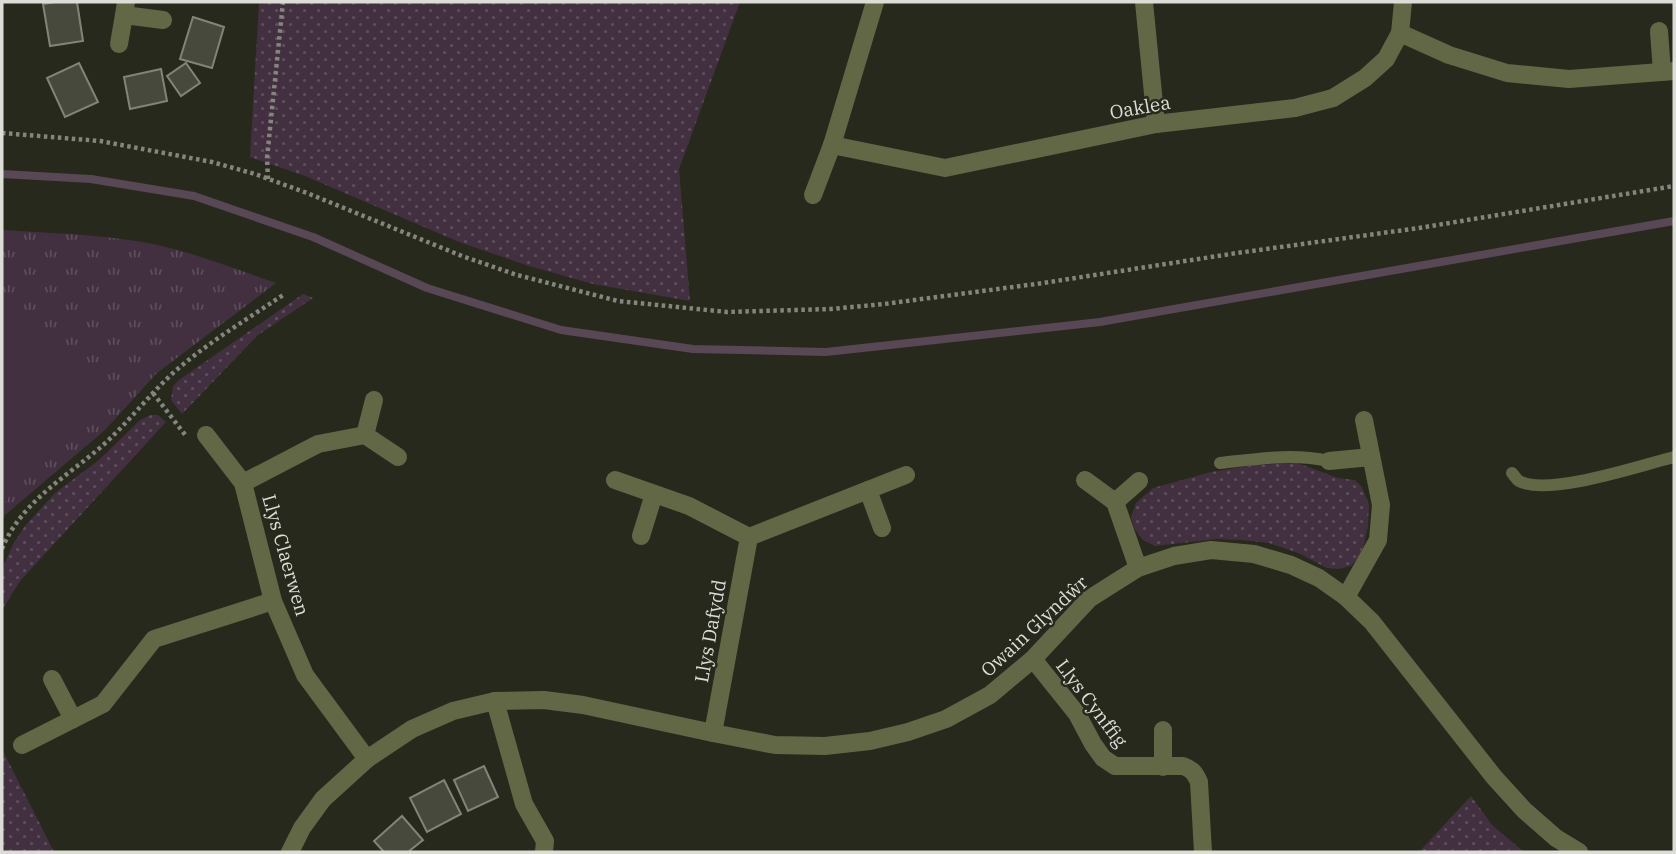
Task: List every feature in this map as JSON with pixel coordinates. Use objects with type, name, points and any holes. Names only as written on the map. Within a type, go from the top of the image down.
[{"type":"street","points":[[813,195],[832,145],[875,2]]},
{"type":"street","points":[[1144,2],[1156,124]]},
{"type":"street","name":"Oaklea","points":[[832,145],[945,168],[1156,124],[1295,108],[1333,98],[1365,79],[1386,59],[1400,33],[1403,2]]},
{"type":"street","points":[[119,44],[125,8],[163,20]]},
{"type":"street","points":[[1400,33],[1448,55],[1507,73],[1569,79],[1668,71],[1659,32]]},
{"type":"street","points":[[365,435],[374,400]]},
{"type":"street","points":[[1346,597],[1378,540],[1381,505],[1364,420]]},
{"type":"street","name":"Llys Claerwen","points":[[206,435],[243,483],[273,601],[305,675],[367,759]]},
{"type":"street","points":[[243,483],[318,444],[365,435],[398,457]]},
{"type":"street","points":[[1329,461],[1371,457]]},
{"type":"street","points":[[615,480],[689,506],[749,537],[906,475]]},
{"type":"street","points":[[1085,480],[1115,502],[1138,568]]},
{"type":"street","points":[[1115,502],[1139,481]]},
{"type":"street","points":[[868,490],[882,528]]},
{"type":"street","points":[[641,536],[654,494]]},
{"type":"street","name":"Llys Dafydd","points":[[713,733],[749,537]]},
{"type":"street","name":"Owain Glyndŵr","points":[[290,852],[302,828],[323,799],[367,759],[412,729],[453,711],[495,701],[544,700],[583,705],[775,744],[825,746],[870,741],[946,719],[990,695],[1033,659],[1089,599],[1138,568],[1174,556],[1211,550],[1254,554],[1291,565],[1319,578],[1346,597],[1372,622],[1509,794],[1556,838],[1578,852]]},
{"type":"street","points":[[22,745],[103,704],[154,639],[273,601]]},
{"type":"street","name":"Llys Cynffig","points":[[1033,659],[1077,714],[1103,758],[1115,766],[1183,766],[1195,773],[1199,782],[1203,852]]},
{"type":"street","points":[[52,679],[73,719]]},
{"type":"street","points":[[495,701],[524,804],[545,841],[544,852]]},
{"type":"street","points":[[1163,730],[1163,767]]},
{"type":"lane","points":[[1220,463],[1279,456],[1329,461]]},
{"type":"lane","points":[[1512,473],[1520,481],[1564,485],[1674,457]]},
{"type":"path","points":[[268,179],[267,158],[283,2]]},
{"type":"path","points":[[2,133],[100,141],[212,162],[268,179],[517,275],[618,301],[727,312],[831,309],[1057,281],[1419,228],[1674,186]]},
{"type":"path","points":[[2,549],[9,532],[27,508],[101,446],[175,372],[212,342],[283,295]]},
{"type":"path","points":[[153,393],[187,439],[206,435]]},
{"type":"green space","points":[[259,2],[740,2],[679,169],[690,301],[593,284],[529,266],[459,242],[305,176],[250,157]]},
{"type":"green space","points":[[2,230],[103,237],[154,244],[276,283],[157,373],[105,430],[5,515],[2,522]]},
{"type":"green space","points":[[303,294],[313,298],[258,335],[182,414],[171,400],[173,386],[179,380]]},
{"type":"green space","points":[[2,300],[104,390],[2,505]]},
{"type":"green space","points":[[158,415],[166,422],[20,581],[2,610],[2,570],[13,544],[25,526],[55,493],[99,460],[140,420]]},
{"type":"green space","points":[[1297,463],[1338,478],[1355,480],[1362,487],[1369,505],[1368,525],[1364,545],[1351,566],[1327,568],[1298,553],[1269,543],[1242,540],[1217,539],[1155,546],[1143,540],[1134,528],[1131,517],[1136,503],[1153,488],[1211,472],[1254,465]]},
{"type":"green space","points":[[2,749],[54,852],[2,852]]},
{"type":"green space","points":[[1471,796],[1492,825],[1524,852],[1419,852]]},
{"type":"building","points":[[77,2],[83,41],[50,46],[43,4]]},
{"type":"building","points":[[193,17],[224,27],[212,68],[180,59]]},
{"type":"building","points":[[79,63],[98,102],[65,117],[47,78]]},
{"type":"building","points":[[186,63],[200,83],[181,96],[167,76]]},
{"type":"building","points":[[161,69],[167,101],[130,109],[124,77]]},
{"type":"building","points":[[484,766],[498,797],[468,811],[454,780]]},
{"type":"building","points":[[444,780],[461,814],[427,832],[410,798]]},
{"type":"building","points":[[402,816],[423,840],[408,852],[384,852],[374,841]]},
{"type":"waterway","points":[[2,174],[91,179],[194,196],[313,237],[427,288],[561,330],[693,349],[826,352],[1100,322],[1674,221]]}]
